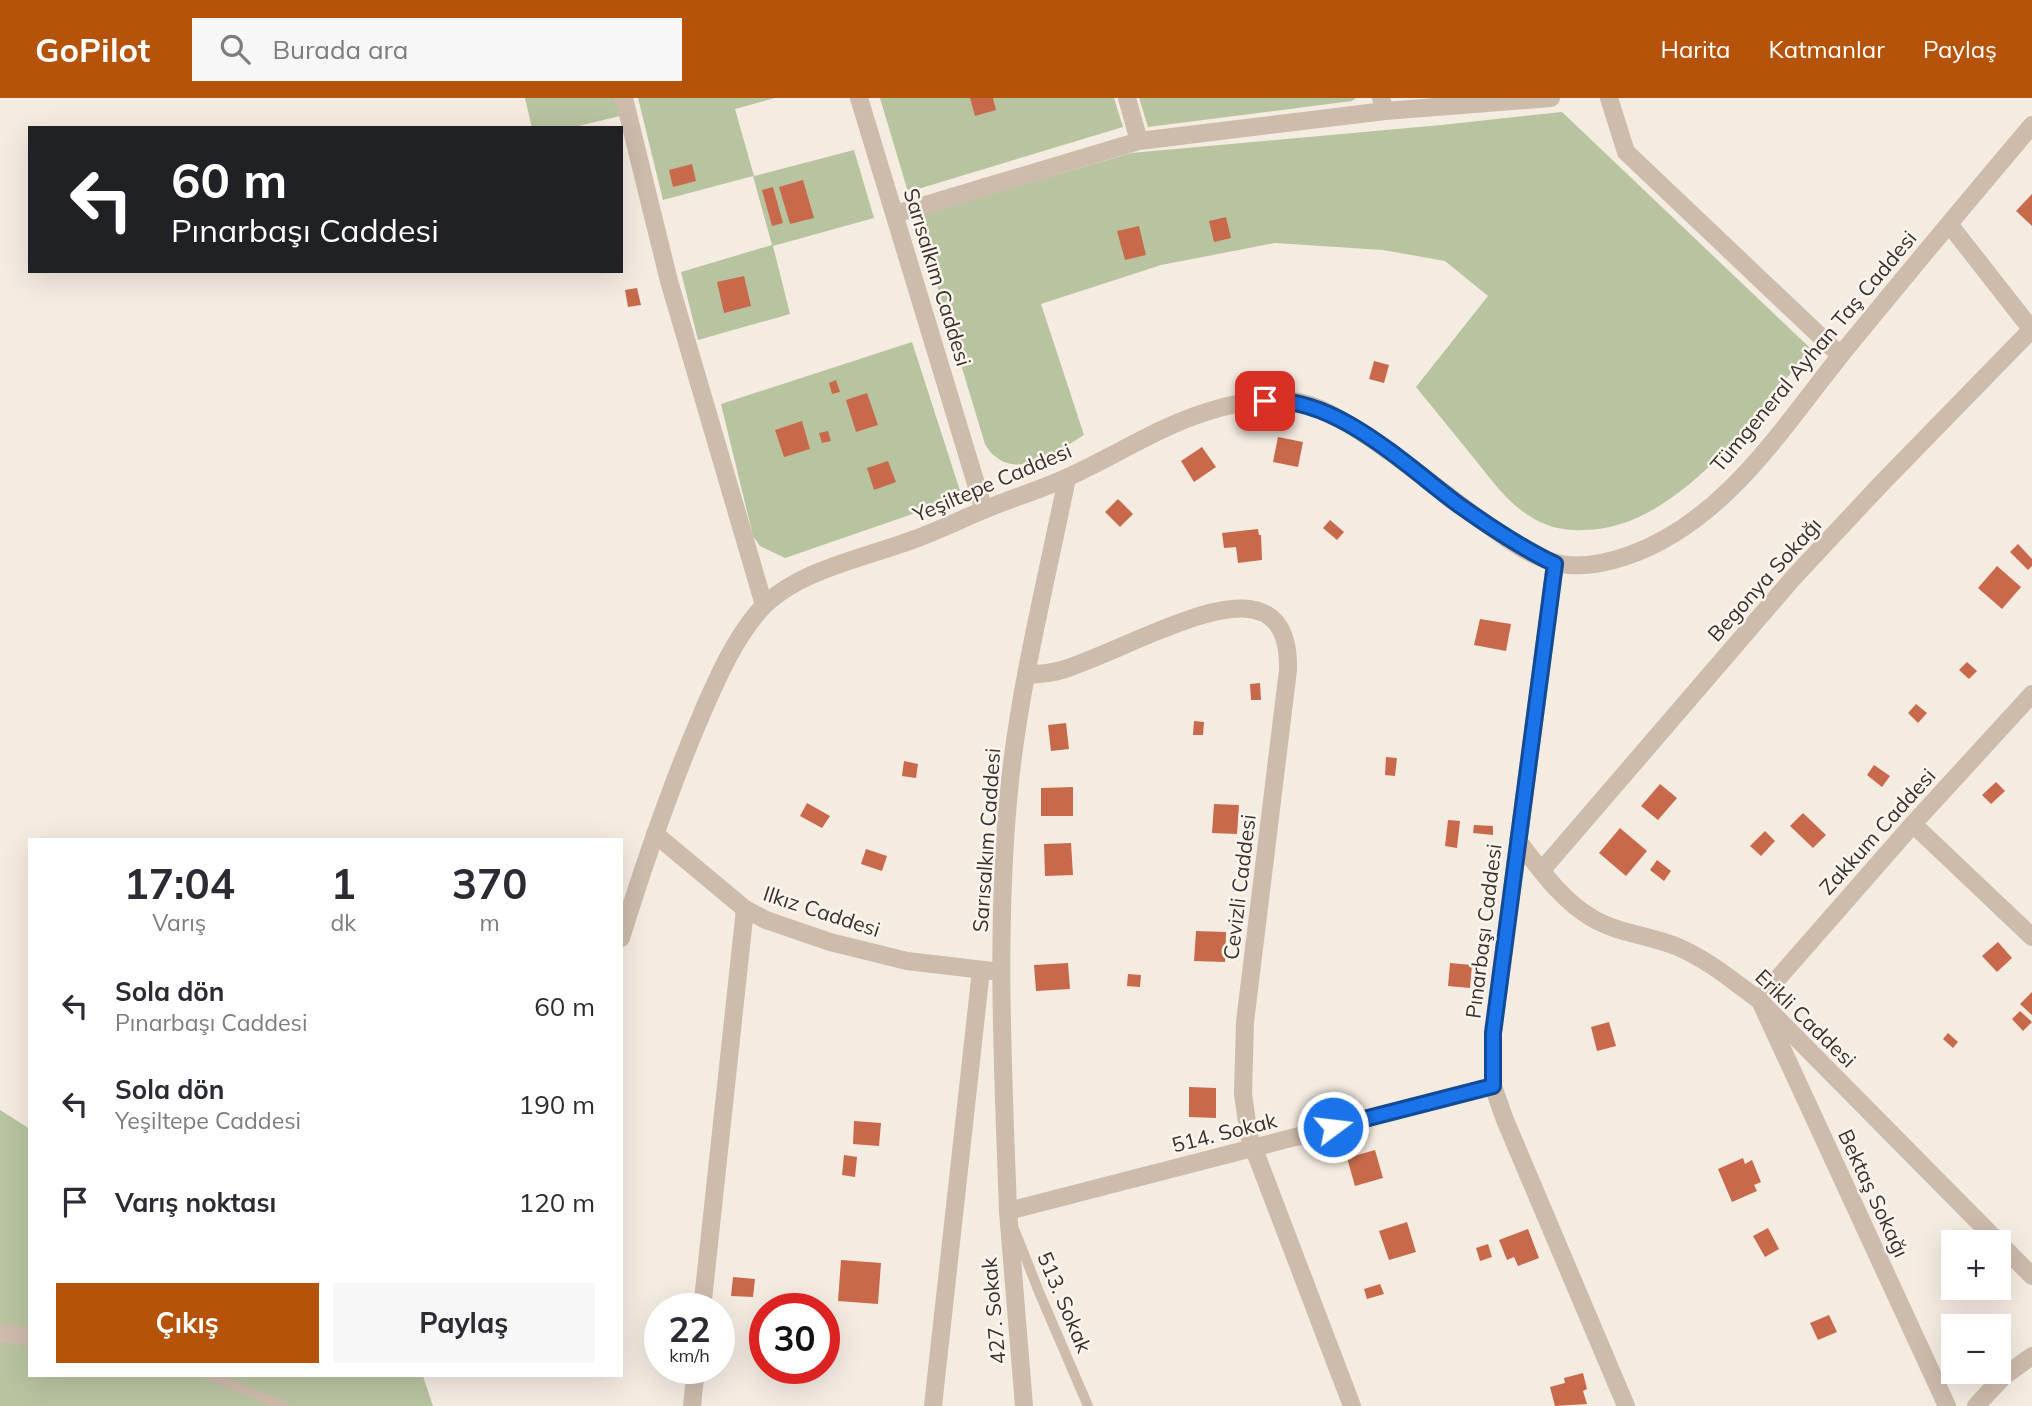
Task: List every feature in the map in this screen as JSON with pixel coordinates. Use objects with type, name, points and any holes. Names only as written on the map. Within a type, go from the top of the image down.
[{"type":"street","points":[[624,98],[669,281],[764,605]]},
{"type":"street","name":"Sarısalkım Caddesi","points":[[859,98],[984,510]]},
{"type":"street","points":[[1127,98],[1139,141]]},
{"type":"street","points":[[895,214],[1139,141],[1383,105],[1551,98]]},
{"type":"street","points":[[1609,98],[1626,152],[1840,355]]},
{"type":"street","name":"Tümgeneral Ayhan Taş Caddesi","points":[[1555,564],[1579,566],[1628,556],[1657,543],[1692,522],[1748,469],[1779,435],[1840,355],[2032,125]]},
{"type":"street","points":[[1949,224],[2032,329]]},
{"type":"street","name":"Begonya Sokağı","points":[[1542,870],[1794,577],[2032,329]]},
{"type":"street","name":"Yeşiltepe Caddesi","points":[[623,932],[670,790],[713,688],[746,626],[764,605],[808,577],[913,540],[1067,478],[1163,429],[1206,412],[1247,403],[1283,400],[1311,405],[1341,420],[1383,447],[1507,538],[1555,564]]},
{"type":"street","name":"Sarısalkım Caddesi","points":[[1007,1211],[1000,972],[1006,831],[1011,778],[1027,676],[1067,478]]},
{"type":"street","name":"Pınarbaşı Caddesi","points":[[1555,564],[1493,1033],[1493,1086],[1504,1120],[1626,1406]]},
{"type":"street","name":"Cevizli Caddesi","points":[[1027,676],[1068,668],[1168,627],[1227,608],[1256,610],[1268,616],[1278,625],[1286,641],[1288,670],[1244,1045],[1242,1082],[1245,1117],[1253,1148],[1352,1406]]},
{"type":"street","name":"Zakkum Caddesi","points":[[1759,1000],[1913,824],[2031,698]]},
{"type":"street","points":[[1913,824],[2032,937]]},
{"type":"street","name":"Ilkız Caddesi","points":[[655,834],[745,909],[766,920],[854,948],[907,961],[1000,972]]},
{"type":"street","name":"Erikli Caddesi","points":[[1518,841],[1556,888],[1590,917],[1606,926],[1678,947],[1759,1000],[2032,1276]]},
{"type":"street","points":[[704,1293],[745,909]]},
{"type":"street","points":[[933,1406],[981,971]]},
{"type":"street","name":"Bektaş Sokağı","points":[[1759,1000],[1947,1406]]},
{"type":"street","name":"514. Sokak","points":[[1007,1211],[1493,1086]]},
{"type":"street","name":"427. Sokak","points":[[1007,1211],[1024,1406]]},
{"type":"street","points":[[0,1333],[28,1337]]},
{"type":"street","points":[[1976,1406],[2003,1377],[2032,1356]]},
{"type":"street","points":[[692,1406],[694,1384]]},
{"type":"lane","name":"513. Sokak","points":[[1007,1211],[1088,1406]]},
{"type":"lane","points":[[213,1377],[284,1406]]},
{"type":"green space","points":[[525,98],[615,98],[620,116],[578,126],[532,126]]},
{"type":"green space","points":[[638,98],[775,98],[735,109],[754,176],[854,150],[874,218],[773,246],[790,314],[698,340],[681,272],[772,245],[753,176],[663,200]]},
{"type":"green space","points":[[880,98],[1114,98],[1123,127],[908,192]]},
{"type":"green space","points":[[1139,98],[1356,98],[1352,101],[1148,127]]},
{"type":"green space","points":[[1562,112],[1810,348],[1740,435],[1712,464],[1682,490],[1651,511],[1618,525],[1570,530],[1541,523],[1513,503],[1416,387],[1488,296],[1445,261],[1383,250],[1275,243],[1161,265],[1041,304],[1084,435],[1029,463],[1006,463],[991,453],[985,444],[916,216],[1131,153]]},
{"type":"green space","points":[[912,342],[962,497],[785,558],[760,546],[753,536],[721,404]]},
{"type":"green space","points":[[0,1110],[28,1128],[28,1377],[423,1377],[433,1406],[0,1406]]},
{"type":"building","points":[[970,98],[993,98],[996,110],[975,116]]},
{"type":"building","points":[[692,164],[696,181],[673,187],[669,170]]},
{"type":"building","points":[[803,180],[814,218],[790,224],[779,187]]},
{"type":"building","points":[[773,187],[783,223],[772,226],[762,190]]},
{"type":"building","points":[[2032,194],[2032,226],[2016,211]]},
{"type":"building","points":[[1226,217],[1231,238],[1214,242],[1209,221]]},
{"type":"building","points":[[1139,226],[1146,255],[1125,260],[1117,231]]},
{"type":"building","points":[[744,276],[751,306],[724,313],[717,282]]},
{"type":"building","points":[[637,288],[641,305],[628,307],[625,290]]},
{"type":"building","points":[[1374,361],[1389,365],[1384,383],[1369,379]]},
{"type":"building","points":[[836,380],[840,392],[832,394],[829,383]]},
{"type":"building","points":[[867,393],[878,425],[856,432],[846,400]]},
{"type":"building","points":[[802,421],[810,449],[784,457],[775,430]]},
{"type":"building","points":[[828,431],[831,441],[822,443],[819,433]]},
{"type":"building","points":[[1278,437],[1303,442],[1298,467],[1273,462]]},
{"type":"building","points":[[1202,447],[1216,467],[1194,482],[1181,461]]},
{"type":"building","points":[[888,461],[896,482],[874,490],[867,468]]},
{"type":"building","points":[[1118,499],[1133,514],[1120,527],[1105,512]]},
{"type":"building","points":[[1330,520],[1344,532],[1337,540],[1323,528]]},
{"type":"building","points":[[1258,529],[1261,535],[1262,560],[1238,563],[1236,547],[1224,548],[1222,533]]},
{"type":"building","points":[[2018,544],[2032,559],[2032,566],[2028,570],[2010,552]]},
{"type":"building","points":[[1997,566],[2021,587],[2002,609],[1978,588]]},
{"type":"building","points":[[1480,619],[1511,624],[1506,651],[1474,645]]},
{"type":"building","points":[[1967,662],[1977,671],[1969,679],[1959,670]]},
{"type":"building","points":[[1260,683],[1261,700],[1251,700],[1250,684]]},
{"type":"building","points":[[1916,704],[1927,713],[1918,723],[1908,713]]},
{"type":"building","points":[[1194,721],[1204,722],[1203,735],[1193,735]]},
{"type":"building","points":[[1066,723],[1069,749],[1051,751],[1048,725]]},
{"type":"building","points":[[1386,757],[1397,758],[1395,776],[1385,775]]},
{"type":"building","points":[[904,761],[918,764],[916,778],[902,776]]},
{"type":"building","points":[[1874,765],[1890,776],[1882,787],[1867,775]]},
{"type":"building","points":[[1996,782],[2005,791],[1991,804],[1982,795]]},
{"type":"building","points":[[1660,784],[1677,798],[1658,820],[1641,806]]},
{"type":"building","points":[[1073,787],[1073,816],[1041,816],[1041,788]]},
{"type":"building","points":[[807,803],[830,816],[822,828],[800,816]]},
{"type":"building","points":[[1214,804],[1239,805],[1237,834],[1212,833]]},
{"type":"building","points":[[1803,813],[1826,835],[1813,848],[1790,826]]},
{"type":"building","points":[[1448,820],[1460,821],[1457,848],[1445,846]]},
{"type":"building","points":[[1474,825],[1493,826],[1493,835],[1473,833]]},
{"type":"building","points":[[1620,828],[1647,851],[1626,876],[1599,853]]},
{"type":"building","points":[[1765,831],[1775,841],[1761,856],[1750,846]]},
{"type":"building","points":[[1071,843],[1073,875],[1045,876],[1044,844]]},
{"type":"building","points":[[866,849],[887,856],[882,871],[861,864]]},
{"type":"building","points":[[1657,860],[1671,871],[1664,881],[1650,870]]},
{"type":"building","points":[[1196,931],[1226,932],[1225,962],[1194,961]]},
{"type":"building","points":[[1998,942],[2012,958],[1997,972],[1982,956]]},
{"type":"building","points":[[1068,963],[1070,989],[1036,991],[1034,965]]},
{"type":"building","points":[[1450,963],[1472,965],[1470,988],[1448,986]]},
{"type":"building","points":[[1128,974],[1141,975],[1140,987],[1127,986]]},
{"type":"building","points":[[2032,992],[2032,1015],[2020,1004]]},
{"type":"building","points":[[2020,1011],[2032,1022],[2023,1031],[2012,1019]]},
{"type":"building","points":[[1609,1022],[1616,1046],[1597,1051],[1591,1027]]},
{"type":"building","points":[[1948,1033],[1958,1042],[1953,1048],[1943,1039]]},
{"type":"building","points":[[1189,1087],[1216,1088],[1216,1118],[1189,1117]]},
{"type":"building","points":[[854,1121],[881,1123],[879,1146],[853,1144]]},
{"type":"building","points":[[1375,1150],[1383,1178],[1355,1186],[1347,1158]]},
{"type":"building","points":[[844,1155],[857,1157],[855,1177],[842,1175]]},
{"type":"building","points":[[1743,1158],[1745,1164],[1752,1160],[1761,1182],[1754,1185],[1757,1191],[1732,1202],[1718,1169]]},
{"type":"building","points":[[1407,1222],[1416,1252],[1389,1260],[1379,1231]]},
{"type":"building","points":[[1768,1228],[1779,1249],[1765,1257],[1753,1236]]},
{"type":"building","points":[[1528,1229],[1539,1258],[1518,1266],[1514,1257],[1507,1260],[1499,1240]]},
{"type":"building","points":[[1488,1244],[1492,1257],[1480,1261],[1476,1248]]},
{"type":"building","points":[[841,1260],[881,1263],[878,1304],[840,1301]]},
{"type":"building","points":[[733,1277],[755,1279],[753,1293],[749,1293],[749,1297],[735,1296],[735,1293],[731,1293]]},
{"type":"building","points":[[1380,1284],[1384,1294],[1367,1299],[1364,1289]]},
{"type":"building","points":[[1829,1315],[1837,1332],[1818,1340],[1810,1323]]},
{"type":"building","points":[[1583,1373],[1587,1389],[1583,1391],[1587,1404],[1555,1406],[1550,1387],[1565,1383],[1564,1378]]},
{"type":"route","points":[[1265,401],[1283,400],[1311,405],[1341,420],[1383,447],[1507,538],[1555,564],[1493,1033],[1493,1086],[1333,1127]]}]
